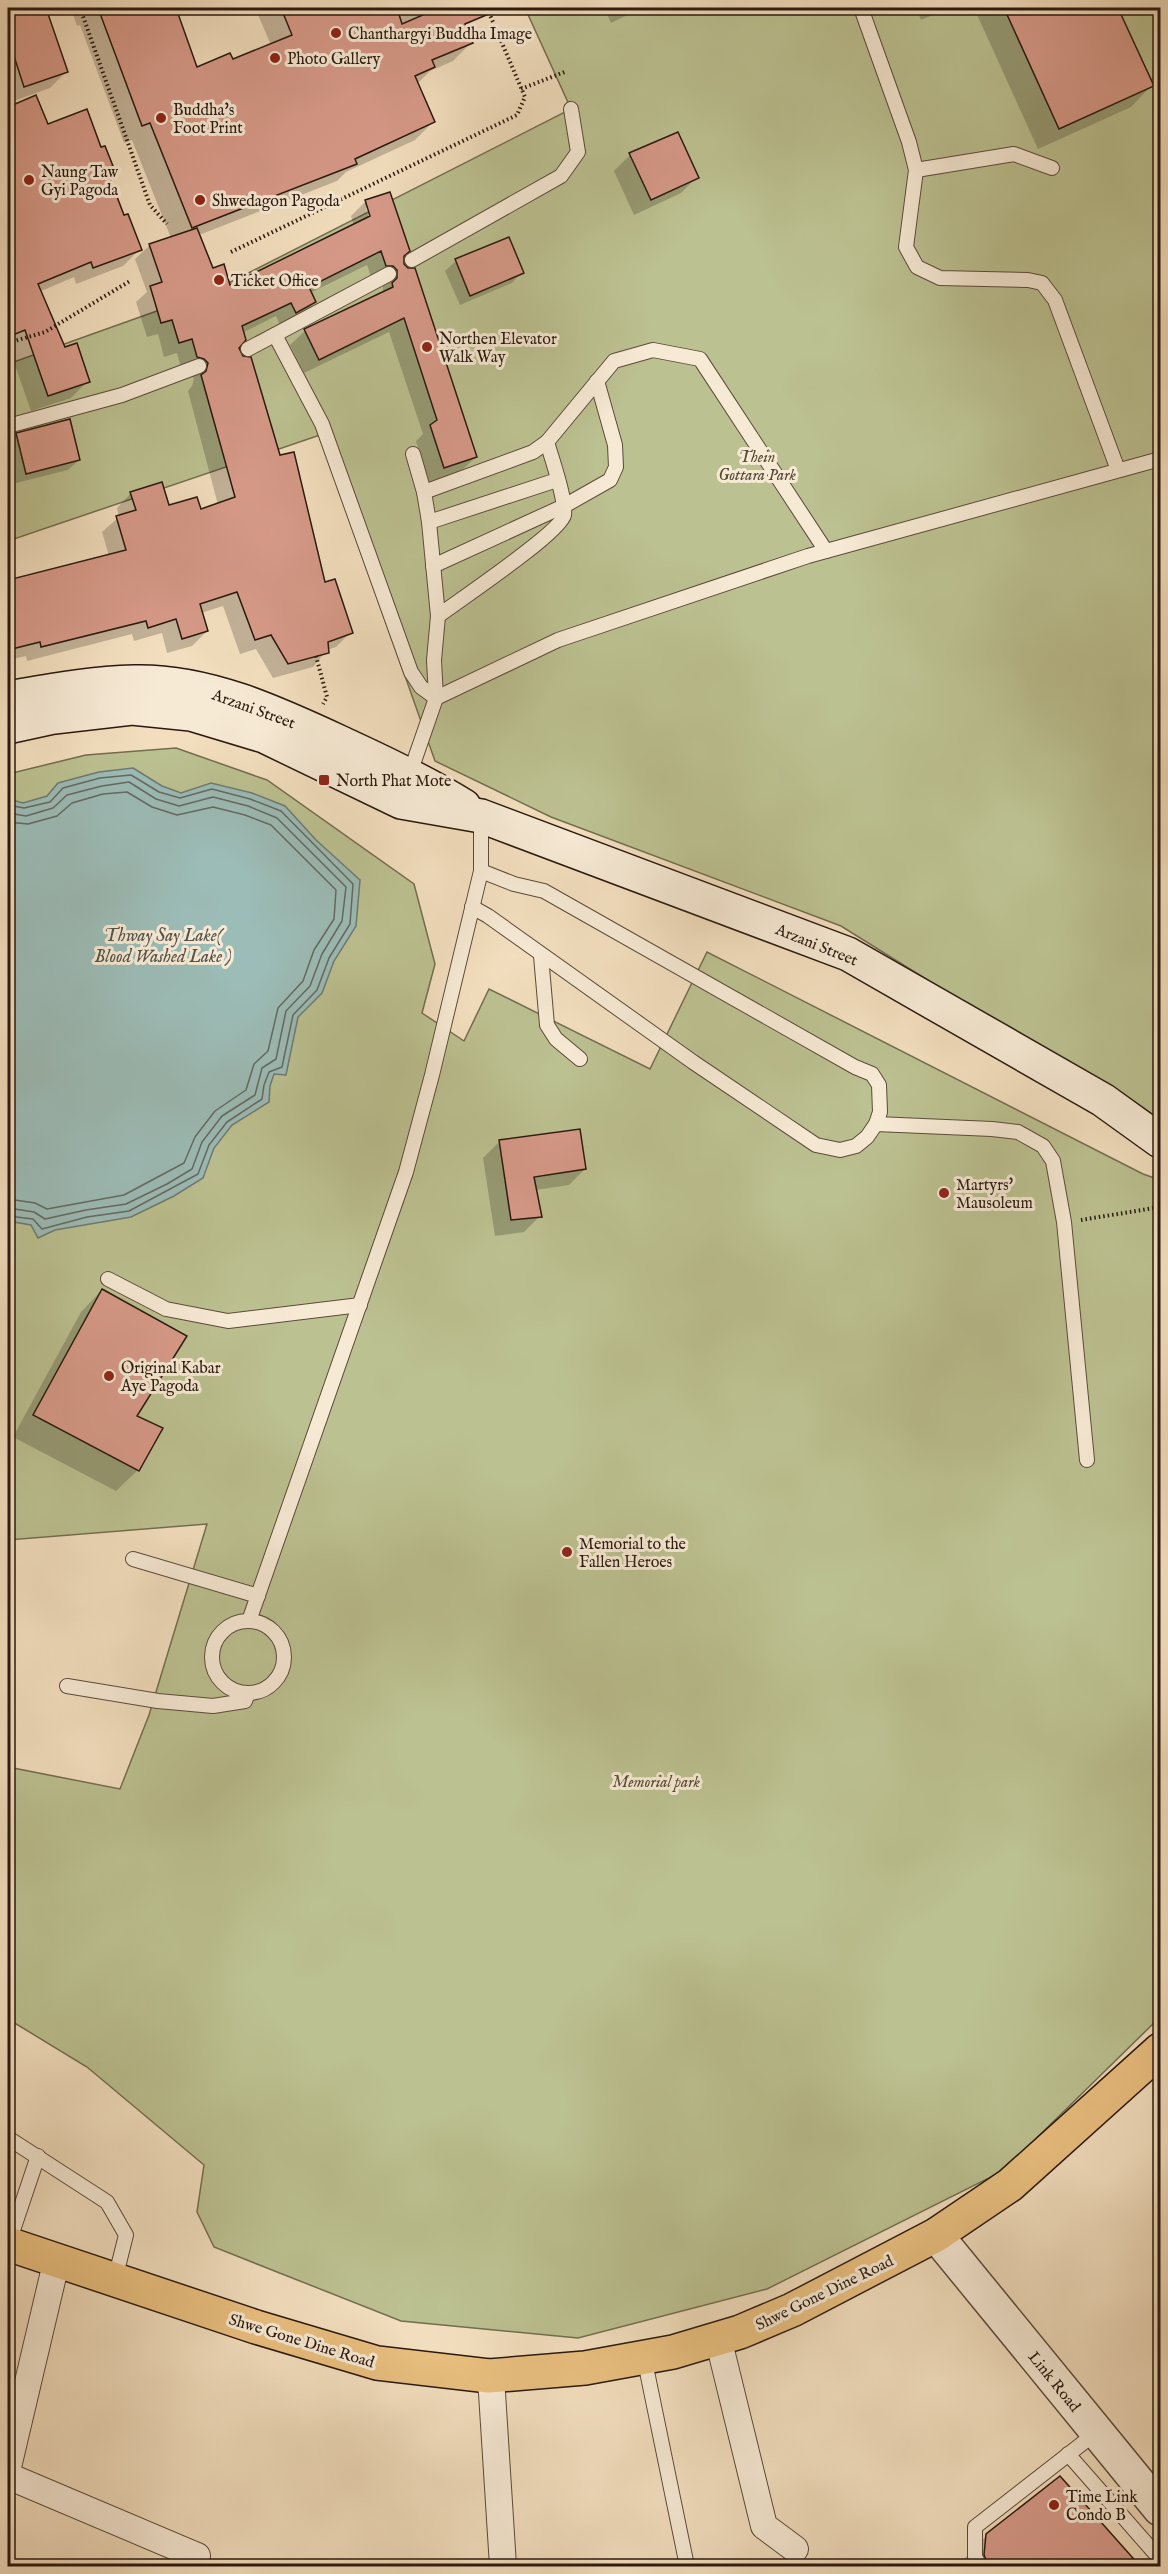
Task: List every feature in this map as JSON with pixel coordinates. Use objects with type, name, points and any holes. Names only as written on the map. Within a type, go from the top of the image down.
[{"type":"main road","name":"Arzani Street","points":[[8,699],[80,686],[136,682],[194,701],[264,736],[848,954],[1103,1100],[1161,1141]]},
{"type":"main road","name":"Arzani Street","points":[[8,727],[54,717],[194,701]]},
{"type":"main road","name":"Shwe Gone Dine Road","points":[[943,2244],[1161,2050]]},
{"type":"main road","name":"Shwe Gone Dine Road","points":[[8,2245],[57,2269],[113,2287],[180,2322],[339,2373],[408,2386],[479,2394],[490,2385],[581,2387],[646,2368],[792,2333],[863,2300],[943,2244],[1034,2193],[1161,2074]]},
{"type":"main road","name":"Link Road","points":[[943,2244],[1161,2509]]},
{"type":"main road","name":"Shwe Gone Dine Road","points":[[8,2265],[57,2269]]},
{"type":"street","points":[[57,2269],[8,2463],[197,2556]]},
{"type":"street","points":[[721,2349],[764,2526],[795,2549]]},
{"type":"street","points":[[490,2385],[503,2566]]},
{"type":"lane","points":[[861,8],[909,142],[916,170],[906,247],[917,267],[940,278],[1029,280],[1042,283],[1055,300],[1118,470]]},
{"type":"lane","points":[[412,260],[561,176],[578,152],[572,109]]},
{"type":"lane","points":[[916,170],[1014,154],[1052,168]]},
{"type":"lane","points":[[248,348],[389,274]]},
{"type":"lane","points":[[275,335],[322,424],[411,672],[421,687],[436,698]]},
{"type":"lane","points":[[424,492],[533,452],[547,442],[614,361],[653,350],[700,359],[826,551]]},
{"type":"lane","points":[[8,426],[122,395],[199,366]]},
{"type":"lane","points":[[433,566],[564,506],[610,480],[616,467],[615,445],[597,381]]},
{"type":"lane","points":[[438,616],[557,527],[564,518],[564,506],[547,442]]},
{"type":"lane","points":[[405,788],[436,698],[435,660],[438,616],[429,522],[424,492],[413,454]]},
{"type":"lane","points":[[436,698],[558,640],[826,551],[1161,459]]},
{"type":"lane","points":[[429,522],[557,480]]},
{"type":"lane","points":[[249,1621],[406,1172],[481,871],[481,816]]},
{"type":"lane","points":[[472,907],[816,1145],[840,1150],[856,1146],[867,1137],[876,1124],[880,1112],[879,1085],[872,1074],[855,1067],[544,891],[514,884],[481,871]]},
{"type":"lane","points":[[541,956],[547,1025],[556,1039],[579,1059]]},
{"type":"lane","points":[[876,1124],[1018,1132],[1033,1138],[1043,1146],[1053,1161],[1064,1222],[1088,1460]]},
{"type":"lane","points":[[108,1278],[166,1309],[228,1321],[360,1305]]},
{"type":"lane","points":[[133,1559],[258,1596]]},
{"type":"lane","points":[[249,1621],[260,1623],[278,1636],[284,1658],[277,1679],[259,1692],[248,1693],[226,1686],[219,1678],[212,1656],[219,1636],[238,1623],[249,1621]]},
{"type":"lane","points":[[67,1686],[158,1701],[213,1706],[245,1701],[248,1693]]},
{"type":"lane","points":[[8,2138],[107,2202],[126,2235],[113,2287]]},
{"type":"lane","points":[[8,2245],[38,2156]]},
{"type":"lane","points":[[646,2368],[687,2566]]},
{"type":"lane","points":[[980,2566],[975,2557],[975,2527],[1097,2432]]},
{"type":"lane","points":[[1068,2454],[1161,2559]]},
{"type":"path","points":[[80,8],[150,205],[167,224]]},
{"type":"path","points":[[231,252],[518,115],[525,97],[487,8]]},
{"type":"path","points":[[521,89],[567,71]]},
{"type":"path","points":[[8,343],[45,332],[130,281]]},
{"type":"path","points":[[1064,1222],[1161,1207]]},
{"type":"green space","name":"Thein Gottara Park","points":[[525,8],[1160,8],[1160,1125],[841,926],[551,817],[435,761],[320,435],[8,541],[8,364],[213,291],[571,109]]},
{"type":"green space","name":"Memorial park","points":[[176,748],[267,780],[414,884],[435,964],[422,1013],[464,1041],[489,989],[650,1069],[707,952],[1143,1174],[1160,1180],[1160,2017],[1003,2171],[767,2289],[578,2338],[401,2321],[214,2247],[197,2212],[204,2165],[87,2067],[8,2019],[8,1767],[120,1789],[149,1715],[207,1524],[8,1540],[8,774],[86,755]]},
{"type":"water","name":"Thway Say Lake( Blood Washed Lake )","points":[[133,768],[162,786],[181,793],[211,783],[252,793],[285,806],[316,840],[360,880],[356,926],[334,961],[322,993],[298,1017],[286,1075],[274,1074],[270,1086],[269,1102],[232,1125],[214,1148],[203,1178],[174,1196],[131,1217],[55,1230],[38,1238],[31,1225],[8,1221],[8,799],[23,803],[47,796],[58,783],[99,772]]},
{"type":"building","points":[[8,8],[46,8],[68,72],[24,87],[13,53],[8,55]]},
{"type":"building","points":[[98,8],[176,8],[197,67],[230,53],[233,59],[292,35],[281,8],[397,8],[402,24],[439,8],[503,8],[465,24],[473,43],[432,60],[435,67],[415,76],[435,122],[355,159],[357,164],[192,228],[150,123],[142,126]]},
{"type":"building","points":[[1004,8],[1118,8],[1154,86],[1059,129]]},
{"type":"building","points":[[36,95],[48,124],[87,109],[101,147],[105,146],[113,166],[106,168],[124,215],[128,214],[142,250],[93,268],[91,262],[38,284],[65,347],[77,343],[90,382],[48,396],[25,330],[8,337],[8,107]]},
{"type":"building","points":[[678,132],[699,178],[651,200],[629,153]]},
{"type":"building","points":[[390,192],[410,251],[404,256],[404,264],[408,268],[415,268],[477,457],[444,468],[430,425],[437,420],[404,318],[319,360],[304,329],[393,287],[392,283],[397,278],[397,270],[393,266],[386,266],[381,251],[309,287],[316,302],[296,313],[291,303],[242,326],[246,340],[239,348],[243,356],[251,357],[280,455],[294,452],[325,582],[335,579],[353,633],[328,642],[329,653],[288,664],[271,635],[255,640],[237,592],[200,604],[208,631],[182,639],[176,619],[148,628],[146,621],[41,647],[40,642],[8,650],[8,580],[126,550],[116,516],[136,510],[130,492],[162,482],[169,505],[197,497],[201,509],[235,497],[201,375],[206,371],[208,363],[197,357],[192,339],[179,343],[172,320],[161,323],[150,286],[162,282],[149,244],[197,228],[213,268],[224,264],[230,285],[370,216],[365,200]]},
{"type":"building","points":[[509,237],[524,273],[470,296],[455,259]]},
{"type":"building","points":[[70,419],[80,460],[26,474],[16,433]]},
{"type":"building","points":[[580,1129],[586,1169],[534,1177],[542,1217],[511,1220],[499,1140]]},
{"type":"building","name":"Original Kabar Aye Pagoda","points":[[102,1289],[187,1336],[137,1416],[163,1428],[139,1471],[33,1415]]},
{"type":"building","name":"Time Link Condo B","points":[[1060,2476],[1140,2566],[989,2566],[984,2555],[986,2534]]},
{"type":"place","name":"Chanthargyi Buddha Image","points":[[336,33]]},
{"type":"place","name":"Photo Gallery","points":[[275,58]]},
{"type":"place","name":"Buddha's Foot Print","points":[[161,118]]},
{"type":"place","name":"Naung Taw Gyi Pagoda","points":[[29,180]]},
{"type":"place","name":"Shwedagon Pagoda","points":[[200,200]]},
{"type":"place","name":"Ticket Office","points":[[219,280]]},
{"type":"place","name":"Northen Elevator Walk Way","points":[[427,347]]},
{"type":"place","name":"North Phat Mote","points":[[324,780]]},
{"type":"place","name":"Martyrs' Mausoleum","points":[[944,1193]]},
{"type":"place","name":"Original Kabar Aye Pagoda","points":[[109,1376]]},
{"type":"place","name":"Memorial to the Fallen Heroes","points":[[567,1552]]},
{"type":"place","name":"Time Link Condo B","points":[[1054,2505]]}]
